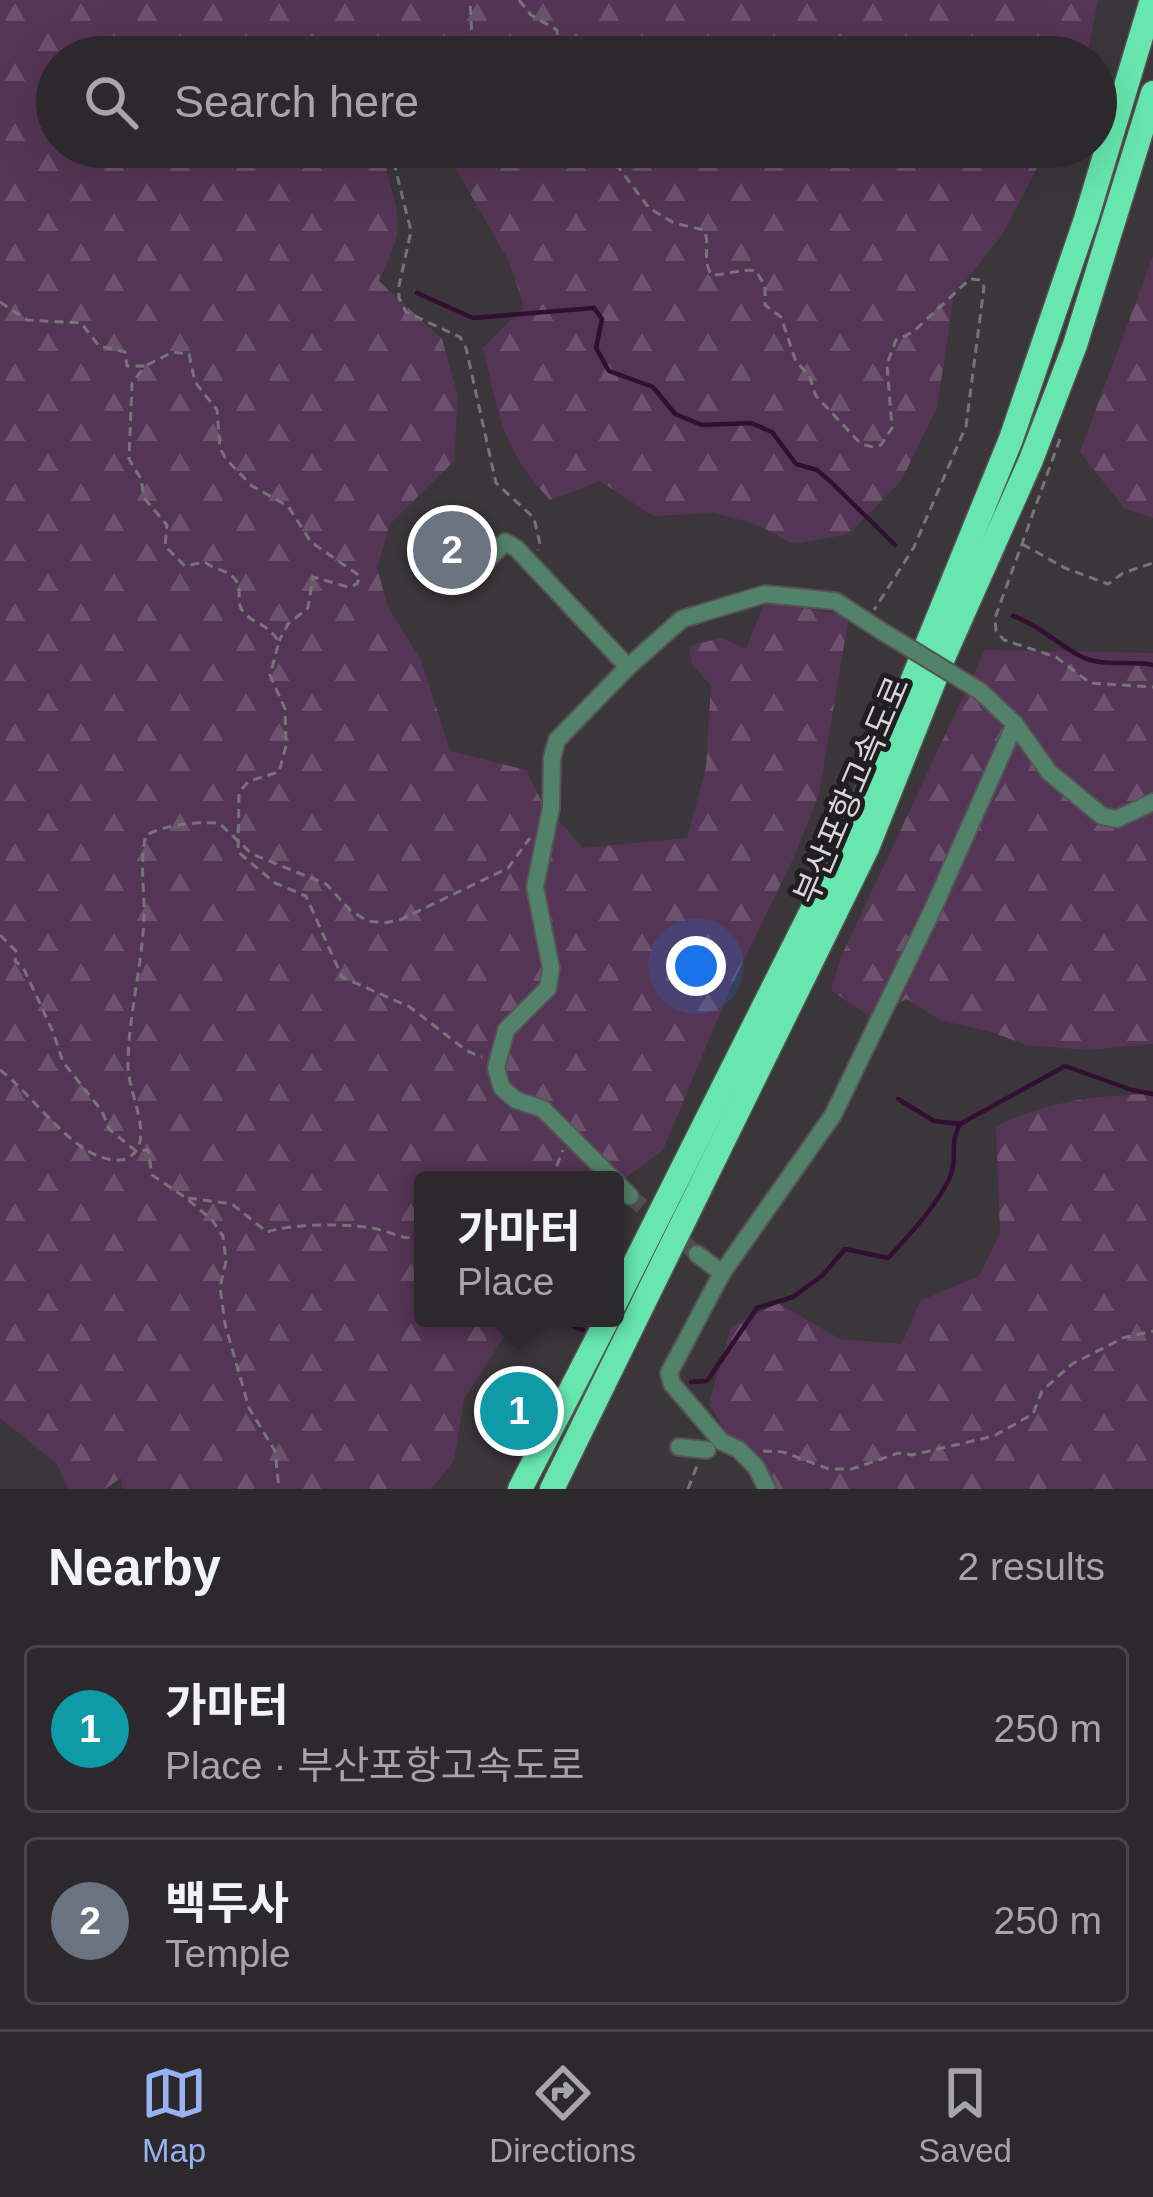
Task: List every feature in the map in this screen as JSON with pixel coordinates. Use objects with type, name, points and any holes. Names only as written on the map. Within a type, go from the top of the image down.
[{"type":"highway","name":"부산포항고속도로","points":[[1117,115],[1151,0]]},
{"type":"highway","name":"부산포항고속도로","points":[[552,1489],[867,848],[1075,345],[1153,93]]},
{"type":"highway","name":"부산포항고속도로","points":[[624,1285],[856,820],[1010,439],[1101,168]]},
{"type":"highway","points":[[520,1489],[603,1327]]},
{"type":"lane","points":[[466,583],[505,542],[516,548],[628,667]]},
{"type":"lane","points":[[606,1171],[544,1109],[516,1100],[502,1088],[497,1063],[506,1030],[548,988],[551,968],[536,887],[551,808],[557,740],[682,620],[765,594],[835,601],[980,692],[1015,724],[1049,772],[1102,816],[1117,819],[1153,802]]},
{"type":"lane","points":[[767,1489],[756,1467],[700,1419],[672,1384],[669,1372],[722,1274],[833,1115],[932,911],[1015,724]]},
{"type":"lane","points":[[624,1190],[630,1196]]},
{"type":"lane","points":[[698,1254],[722,1274]]},
{"type":"lane","points":[[679,1447],[707,1450]]},
{"type":"path","points":[[470,0],[472,36]]},
{"type":"path","points":[[519,0],[531,15],[557,30],[557,36]]},
{"type":"path","points":[[395,168],[411,231],[399,298],[406,312],[460,337],[466,348],[496,483],[534,518],[540,544],[531,566]]},
{"type":"path","points":[[619,168],[649,208],[674,223],[704,230],[705,265],[712,275],[747,269],[756,272],[765,286],[765,305],[781,317],[796,362],[809,375],[816,396],[861,443],[873,447],[881,445],[892,428],[887,364],[896,340],[913,332],[970,279],[981,280],[984,287],[966,426],[914,547],[873,626]]},
{"type":"path","points":[[0,302],[27,320],[81,323],[99,346],[125,352],[127,366],[145,366]]},
{"type":"path","points":[[279,642],[269,626],[240,608],[240,588],[233,577],[205,562],[184,566],[165,546],[166,525],[144,498],[142,479],[128,459],[132,383],[145,366],[173,352],[190,354],[195,382],[217,410],[220,448],[226,459],[252,486],[288,506],[311,542],[360,576],[357,584],[348,587],[313,577],[308,608],[288,624],[279,642],[270,675],[285,709],[286,746],[279,772],[249,781],[239,792],[238,852],[275,883],[306,896],[342,977],[410,1007],[467,1052],[497,1063]]},
{"type":"path","points":[[1022,544],[1108,584],[1123,570],[1153,563]]},
{"type":"path","points":[[1100,591],[1103,582]]},
{"type":"path","points":[[1027,650],[1056,657],[1090,683],[1153,687]]},
{"type":"path","points":[[0,1070],[92,1154],[129,1159],[136,1151],[140,1136],[128,1051],[142,937],[146,835],[177,824],[219,823],[251,854],[304,872],[326,884],[351,911],[384,923],[402,919],[508,868],[551,808]]},
{"type":"path","points":[[0,935],[17,952],[15,961],[23,968],[63,1062],[102,1111],[109,1129],[136,1151],[148,1150],[152,1175],[212,1220],[223,1236],[226,1261],[220,1287],[225,1324],[249,1408],[275,1451],[279,1489]]},
{"type":"path","points":[[556,1171],[560,1152],[566,1149],[599,1163]]},
{"type":"path","points":[[186,1198],[232,1204],[267,1232],[312,1224],[414,1237]]},
{"type":"path","points":[[738,1449],[783,1452],[841,1470],[898,1453],[912,1455],[994,1436],[1033,1414],[1042,1391],[1072,1364],[1124,1338],[1153,1331]]},
{"type":"green space","points":[[0,0],[1098,0],[1091,36],[36,36],[36,168],[387,168],[398,223],[379,281],[442,339],[458,396],[454,461],[390,524],[377,568],[388,607],[421,660],[450,751],[526,770],[542,802],[583,848],[687,838],[706,767],[711,686],[692,664],[689,646],[721,638],[746,649],[765,601],[849,616],[819,794],[663,1150],[624,1179],[624,1171],[414,1171],[414,1327],[510,1327],[464,1399],[454,1461],[431,1489],[123,1489],[121,1478],[105,1489],[68,1489],[57,1464],[0,1418]]},
{"type":"green space","points":[[455,168],[1037,168],[1002,235],[954,295],[937,408],[901,481],[849,534],[794,544],[755,524],[715,513],[653,516],[600,481],[550,500],[511,446],[483,348],[524,307],[509,261]]},
{"type":"green space","points":[[1153,256],[1153,518],[1124,508],[1080,452]]},
{"type":"green space","points":[[985,650],[1153,653],[1153,1044],[1088,1050],[1027,1045],[940,1020],[907,999],[870,1017],[831,990],[841,957]]},
{"type":"green space","points":[[1153,1094],[1153,1489],[762,1489],[709,1404],[731,1327],[778,1303],[840,1339],[902,1344],[920,1301],[979,1276],[1000,1233],[996,1126],[1073,1101]]},
{"type":"building","points":[[457,523],[479,543],[448,576],[426,556]]},
{"type":"waterway","points":[[417,293],[473,318],[594,308],[602,319],[596,348],[609,371],[653,387],[675,414],[702,425],[751,423],[772,432],[796,464],[817,470],[895,545]]},
{"type":"waterway","points":[[1013,616],[1087,659],[1153,665]]},
{"type":"waterway","points":[[898,1099],[934,1121],[960,1124],[1065,1066],[1153,1094]]},
{"type":"waterway","points":[[691,1382],[707,1381],[757,1308],[793,1297],[823,1275],[845,1249],[888,1258],[948,1181],[960,1124]]},
{"type":"waterway","points":[[574,1327],[583,1330]]},
{"type":"tunnel","points":[[630,1196],[697,1254]]},
{"type":"place","name":"백두사","points":[[452,550]]},
{"type":"place","name":"가마터","points":[[519,1411]]}]
